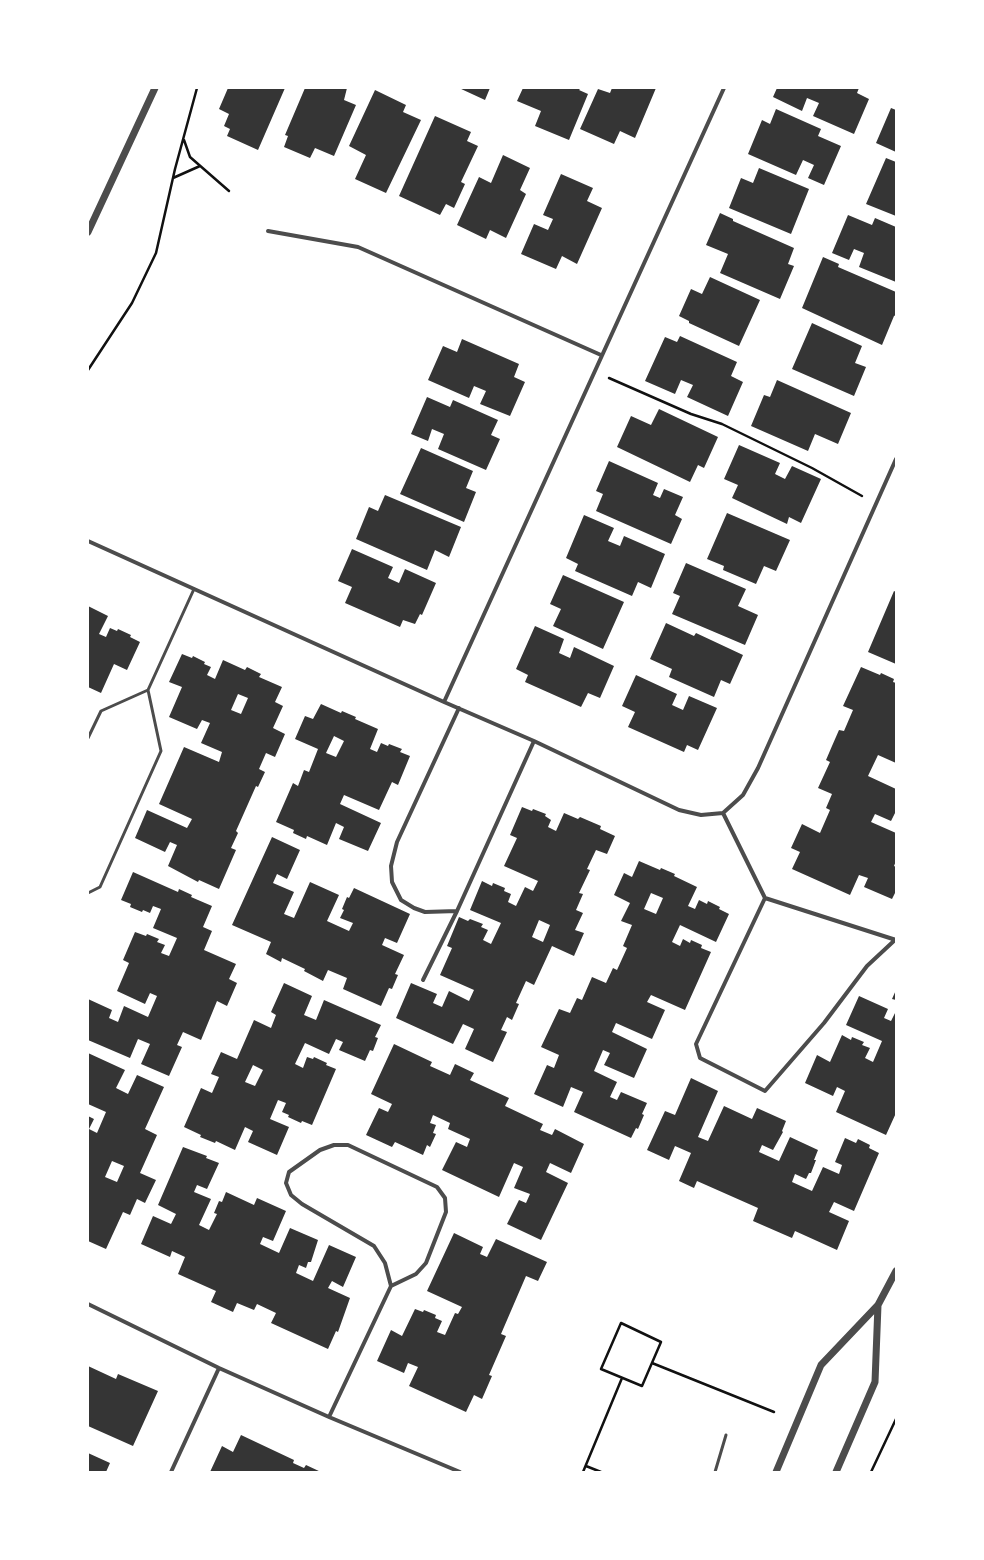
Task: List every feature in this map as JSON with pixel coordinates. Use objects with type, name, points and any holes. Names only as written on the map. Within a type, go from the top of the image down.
[{"type":"street","points":[[88,232],[155,88]]},
{"type":"street","points":[[444,702],[724,88]]},
{"type":"street","points":[[268,231],[358,247],[601,355]]},
{"type":"street","points":[[88,541],[444,702],[534,741],[679,810],[701,815],[723,813],[743,795],[758,768],[896,459]]},
{"type":"street","points":[[457,911],[425,912],[414,908],[401,900],[392,882],[391,866],[397,842],[459,708]]},
{"type":"street","points":[[423,980],[457,911],[534,741]]},
{"type":"street","points":[[723,813],[765,898],[896,940]]},
{"type":"street","points":[[765,898],[696,1044],[700,1058],[764,1091],[824,1023],[867,966],[896,940]]},
{"type":"street","points":[[329,1417],[391,1286],[416,1274],[426,1263],[446,1212],[445,1198],[437,1187],[348,1145],[334,1145],[320,1150],[289,1172],[286,1183],[291,1195],[302,1204],[374,1246],[385,1263],[391,1286]]},
{"type":"street","points":[[776,1472],[821,1365],[878,1305],[896,1271]]},
{"type":"street","points":[[88,1304],[219,1368],[329,1417],[460,1472]]},
{"type":"street","points":[[836,1472],[875,1382],[878,1305]]},
{"type":"street","points":[[171,1472],[219,1368]]},
{"type":"lane","points":[[88,893],[100,887],[161,752],[148,690],[194,589]]},
{"type":"lane","points":[[88,738],[101,711],[148,690]]},
{"type":"lane","points":[[715,1472],[726,1434]]},
{"type":"path","points":[[88,370],[132,303],[156,253],[173,178],[197,88]]},
{"type":"path","points":[[183,139],[190,157],[229,191]]},
{"type":"path","points":[[173,178],[200,166]]},
{"type":"path","points":[[594,371],[691,414],[722,424],[812,468],[876,504]]},
{"type":"path","points":[[621,1324],[661,1342],[652,1362],[642,1386],[601,1369],[621,1324]]},
{"type":"path","points":[[652,1362],[774,1412]]},
{"type":"path","points":[[583,1472],[622,1378]]},
{"type":"path","points":[[871,1472],[896,1419]]},
{"type":"path","points":[[586,1466],[601,1472]]},
{"type":"building","points":[[228,88],[285,88],[258,150],[227,136],[230,129],[224,126],[229,114],[219,109]]},
{"type":"building","points":[[305,88],[347,88],[344,100],[356,105],[334,156],[315,148],[310,158],[284,147],[288,136],[285,135]]},
{"type":"building","points":[[459,88],[490,88],[485,100]]},
{"type":"building","points":[[523,88],[581,88],[579,90],[588,94],[569,140],[535,126],[541,111],[517,101]]},
{"type":"building","points":[[612,88],[656,88],[635,138],[620,131],[614,144],[580,129],[598,89],[610,93]]},
{"type":"building","points":[[777,88],[859,88],[857,93],[869,99],[854,134],[813,116],[819,103],[807,98],[802,111],[773,97]]},
{"type":"building","points":[[375,90],[406,105],[403,112],[421,120],[386,193],[355,179],[366,155],[349,146]]},
{"type":"building","points":[[891,108],[896,110],[896,152],[876,143]]},
{"type":"building","points":[[776,109],[821,129],[818,136],[841,146],[824,185],[808,178],[814,165],[803,160],[796,175],[748,154],[762,120],[770,124]]},
{"type":"building","points":[[435,116],[471,132],[467,141],[478,146],[461,182],[465,184],[454,208],[446,204],[440,215],[399,196]]},
{"type":"building","points":[[503,155],[530,168],[520,190],[526,194],[506,238],[490,230],[486,239],[457,225],[479,177],[491,183]]},
{"type":"building","points":[[886,158],[896,162],[896,216],[866,204]]},
{"type":"building","points":[[759,168],[809,189],[791,234],[729,208],[741,178],[753,183]]},
{"type":"building","points":[[561,174],[593,188],[587,201],[602,208],[577,264],[562,256],[556,269],[521,254],[534,224],[548,230],[553,219],[543,215]]},
{"type":"building","points":[[720,213],[733,219],[733,221],[794,248],[788,264],[794,266],[780,299],[720,273],[728,254],[706,245]]},
{"type":"building","points":[[848,215],[872,225],[875,218],[896,227],[896,282],[859,267],[864,253],[854,249],[849,260],[832,253]]},
{"type":"building","points":[[823,257],[839,264],[838,267],[896,292],[896,315],[894,316],[882,345],[802,308]]},
{"type":"building","points":[[710,277],[760,300],[739,346],[689,323],[689,321],[679,316],[691,289],[702,294]]},
{"type":"building","points":[[812,323],[862,346],[855,363],[866,367],[854,396],[792,369]]},
{"type":"building","points":[[680,336],[737,362],[731,376],[743,382],[728,416],[687,397],[693,385],[681,380],[675,394],[645,381],[665,337],[677,342]]},
{"type":"building","points":[[462,339],[519,364],[514,377],[525,382],[510,416],[480,404],[486,391],[474,386],[469,398],[428,380],[443,346],[457,352]]},
{"type":"building","points":[[777,380],[851,413],[838,444],[815,434],[808,451],[751,426],[764,395],[770,397]]},
{"type":"building","points":[[427,397],[450,407],[453,400],[498,420],[491,435],[500,439],[486,470],[438,449],[444,434],[432,429],[428,441],[411,434]]},
{"type":"building","points":[[659,409],[718,437],[704,468],[698,465],[690,482],[617,447],[631,416],[651,425]]},
{"type":"building","points":[[739,445],[780,463],[775,474],[785,479],[792,466],[821,479],[801,523],[789,517],[787,524],[732,498],[738,485],[724,479]]},
{"type":"building","points":[[421,448],[473,471],[466,488],[476,492],[464,522],[400,494]]},
{"type":"building","points":[[609,461],[658,483],[653,495],[660,498],[664,489],[683,497],[675,515],[682,519],[671,544],[596,511],[603,494],[596,491]]},
{"type":"building","points":[[385,495],[461,527],[449,557],[435,550],[427,570],[356,539],[369,507],[378,511]]},
{"type":"building","points":[[727,513],[790,540],[776,571],[764,566],[756,584],[723,570],[724,566],[707,559]]},
{"type":"building","points":[[584,515],[614,528],[608,541],[620,546],[624,536],[665,554],[651,588],[638,582],[632,596],[575,571],[578,564],[566,558]]},
{"type":"building","points":[[352,549],[393,567],[388,578],[399,583],[405,569],[436,583],[422,615],[420,614],[415,624],[403,620],[400,627],[345,603],[352,587],[338,581]]},
{"type":"building","points":[[686,563],[746,589],[738,606],[758,615],[745,645],[672,614],[680,596],[673,593]]},
{"type":"building","points":[[563,575],[624,602],[603,649],[553,626],[561,609],[550,604]]},
{"type":"building","points":[[894,591],[896,592],[896,664],[868,652]]},
{"type":"building","points":[[88,606],[108,616],[99,634],[106,637],[110,628],[117,631],[118,629],[131,635],[130,637],[140,642],[127,670],[114,664],[101,693],[88,687]]},
{"type":"building","points":[[666,623],[694,636],[696,633],[743,655],[730,684],[721,680],[714,697],[669,677],[672,669],[650,659]]},
{"type":"building","points":[[535,626],[564,639],[559,653],[570,658],[574,647],[614,666],[600,698],[588,693],[581,707],[525,682],[528,675],[516,669]]},
{"type":"building","points":[[182,654],[192,658],[193,656],[205,662],[204,664],[211,667],[207,675],[215,679],[223,660],[245,670],[247,667],[261,674],[259,677],[282,687],[275,702],[283,706],[273,728],[285,734],[275,757],[266,753],[259,769],[265,772],[258,787],[256,786],[236,831],[238,833],[231,848],[236,850],[219,889],[199,880],[198,882],[168,866],[177,845],[170,842],[165,852],[135,838],[147,810],[187,828],[192,819],[159,804],[184,747],[219,762],[222,752],[201,743],[210,723],[202,720],[197,729],[169,717],[182,687],[169,682]],"holes":[[[238,694],[248,698],[241,714],[231,710]]]},
{"type":"building","points":[[861,667],[880,675],[881,673],[894,679],[893,682],[896,683],[896,763],[878,755],[868,776],[896,789],[896,811],[891,821],[875,814],[871,822],[896,833],[896,861],[894,866],[896,867],[896,891],[892,899],[864,887],[868,878],[859,875],[850,895],[792,869],[800,852],[791,848],[802,824],[820,833],[830,810],[826,808],[832,794],[818,788],[830,762],[826,760],[839,730],[844,731],[853,710],[843,706]]},
{"type":"building","points":[[636,675],[677,694],[672,705],[683,710],[689,696],[717,708],[698,750],[687,745],[684,752],[628,727],[635,712],[622,706]]},
{"type":"building","points":[[321,704],[341,713],[342,711],[356,717],[355,719],[378,729],[370,749],[377,752],[381,743],[388,746],[389,744],[402,749],[400,752],[410,756],[398,785],[392,782],[379,810],[344,795],[340,804],[381,823],[368,851],[339,839],[344,827],[336,823],[327,845],[307,836],[306,839],[293,833],[294,830],[276,822],[293,783],[298,786],[304,770],[309,772],[318,749],[295,739],[305,716],[313,719]],"holes":[[[334,736],[344,741],[336,757],[326,753]]]},
{"type":"building","points":[[522,807],[546,814],[545,816],[551,820],[548,827],[556,831],[564,813],[578,819],[580,817],[601,826],[600,829],[615,836],[607,854],[596,850],[587,869],[590,870],[579,893],[583,894],[576,910],[583,913],[575,930],[584,933],[574,956],[552,946],[534,985],[526,981],[516,1003],[519,1004],[512,1020],[507,1017],[501,1030],[507,1032],[493,1062],[465,1049],[474,1029],[463,1024],[453,1044],[396,1018],[411,983],[437,994],[433,1003],[442,1007],[449,991],[469,1001],[474,990],[440,975],[452,948],[447,946],[459,917],[468,921],[470,919],[483,924],[481,927],[488,930],[483,940],[491,944],[501,923],[470,910],[482,881],[492,886],[493,883],[505,888],[504,891],[511,894],[508,902],[516,906],[525,887],[533,891],[538,881],[504,866],[517,838],[510,835]],"holes":[[[539,920],[550,925],[543,942],[532,937]]]},
{"type":"building","points":[[272,837],[300,850],[287,879],[277,874],[273,883],[294,892],[284,914],[294,918],[310,882],[339,895],[327,921],[349,931],[353,923],[340,918],[344,910],[342,909],[347,897],[349,898],[354,888],[410,914],[397,943],[385,938],[382,945],[404,955],[395,974],[398,975],[392,989],[389,988],[381,1006],[343,989],[347,978],[328,970],[323,981],[304,971],[305,969],[282,958],[281,962],[266,954],[271,942],[232,925]]},
{"type":"building","points":[[639,861],[660,870],[661,868],[675,874],[674,876],[697,887],[688,906],[695,909],[699,900],[707,904],[708,901],[720,907],[719,909],[729,914],[716,942],[680,925],[672,942],[680,946],[683,939],[690,943],[691,940],[702,945],[701,948],[711,952],[685,1010],[651,995],[647,1002],[665,1010],[652,1039],[616,1023],[612,1032],[647,1049],[634,1078],[604,1065],[610,1053],[603,1050],[594,1071],[617,1082],[610,1097],[617,1100],[621,1092],[647,1103],[638,1129],[636,1128],[631,1138],[574,1112],[583,1092],[571,1087],[563,1107],[534,1094],[547,1065],[554,1068],[559,1055],[541,1047],[559,1009],[570,1013],[577,998],[582,1000],[592,977],[606,983],[613,968],[617,970],[627,948],[623,946],[632,925],[621,921],[630,903],[614,895],[624,873],[632,877]],"holes":[[[651,893],[663,898],[656,914],[644,909]]]},
{"type":"building","points":[[133,872],[178,892],[179,889],[192,895],[191,897],[212,906],[203,927],[212,931],[204,950],[236,964],[229,979],[237,983],[227,1006],[217,1001],[201,1040],[183,1032],[177,1045],[182,1047],[169,1076],[141,1064],[150,1044],[138,1039],[130,1058],[88,1040],[88,999],[112,1010],[109,1018],[118,1022],[124,1006],[148,1017],[157,996],[150,993],[145,1004],[117,991],[129,963],[123,960],[135,932],[146,936],[147,934],[159,939],[157,942],[165,945],[161,953],[169,956],[177,938],[153,928],[161,909],[153,906],[150,913],[143,910],[142,912],[130,907],[131,904],[121,900]]},
{"type":"building","points":[[284,983],[312,996],[304,1015],[316,1020],[324,1000],[381,1025],[375,1037],[378,1038],[373,1051],[370,1050],[365,1061],[339,1050],[343,1042],[336,1039],[329,1054],[305,1043],[295,1064],[303,1068],[307,1057],[313,1059],[314,1057],[327,1063],[326,1065],[336,1069],[312,1125],[302,1121],[301,1123],[288,1117],[289,1115],[282,1112],[286,1103],[278,1100],[270,1119],[289,1127],[277,1155],[248,1142],[253,1131],[245,1127],[235,1150],[216,1141],[215,1143],[200,1137],[201,1135],[184,1127],[201,1088],[212,1093],[219,1077],[211,1074],[221,1052],[237,1059],[254,1020],[271,1028],[276,1015],[271,1012]],"holes":[[[253,1065],[263,1070],[255,1086],[245,1082]]]},
{"type":"building","points":[[896,990],[896,1000],[892,999]]},
{"type":"building","points":[[859,996],[888,1009],[884,1018],[891,1021],[896,1011],[896,1113],[886,1135],[836,1112],[845,1091],[837,1087],[833,1096],[805,1083],[817,1055],[830,1062],[842,1035],[851,1040],[852,1037],[864,1042],[862,1045],[870,1048],[865,1058],[873,1062],[882,1041],[846,1025]]},
{"type":"building","points":[[394,1044],[432,1062],[430,1066],[450,1075],[455,1064],[474,1073],[470,1080],[509,1098],[505,1106],[543,1124],[540,1130],[552,1135],[555,1129],[584,1144],[571,1173],[550,1163],[546,1172],[568,1183],[541,1240],[507,1224],[519,1200],[526,1203],[530,1194],[514,1188],[523,1167],[514,1163],[499,1197],[442,1170],[456,1142],[467,1147],[470,1139],[448,1129],[450,1123],[433,1115],[430,1123],[436,1125],[433,1133],[436,1134],[430,1147],[427,1145],[423,1155],[395,1142],[392,1147],[366,1135],[379,1108],[388,1112],[392,1104],[371,1094]]},
{"type":"building","points":[[88,1053],[125,1070],[116,1088],[128,1094],[137,1075],[164,1087],[145,1129],[157,1135],[140,1173],[156,1180],[145,1203],[137,1199],[130,1215],[123,1212],[106,1249],[88,1241],[88,1116],[94,1119],[89,1129],[97,1133],[106,1112],[88,1104]],"holes":[[[112,1161],[124,1166],[117,1182],[105,1177]]]},
{"type":"building","points":[[691,1078],[718,1091],[698,1137],[708,1141],[724,1106],[752,1119],[757,1108],[786,1121],[782,1131],[783,1132],[773,1150],[762,1145],[759,1152],[779,1161],[790,1137],[818,1150],[811,1173],[809,1173],[806,1179],[795,1174],[792,1182],[812,1191],[823,1167],[839,1174],[842,1165],[835,1162],[845,1138],[856,1143],[858,1139],[870,1145],[869,1148],[879,1153],[854,1211],[834,1202],[829,1212],[849,1221],[837,1250],[795,1231],[792,1238],[753,1221],[758,1208],[697,1181],[694,1188],[679,1181],[691,1153],[675,1146],[669,1160],[647,1150],[665,1111],[675,1115]]},
{"type":"building","points":[[183,1147],[207,1156],[206,1158],[219,1163],[207,1189],[197,1185],[194,1192],[211,1199],[199,1225],[209,1230],[217,1214],[214,1213],[219,1201],[222,1202],[226,1192],[254,1205],[257,1198],[286,1211],[273,1241],[263,1237],[260,1244],[279,1253],[290,1228],[318,1240],[311,1262],[308,1262],[306,1268],[299,1265],[296,1273],[313,1281],[329,1245],[356,1257],[343,1287],[332,1281],[328,1288],[350,1298],[338,1332],[336,1331],[328,1349],[271,1323],[276,1313],[257,1304],[254,1310],[237,1303],[233,1312],[211,1302],[216,1291],[178,1274],[185,1257],[172,1251],[170,1257],[141,1244],[153,1216],[171,1224],[176,1214],[158,1205]]},
{"type":"building","points":[[454,1233],[483,1247],[480,1254],[487,1257],[496,1239],[547,1262],[538,1281],[526,1276],[501,1334],[506,1336],[489,1375],[492,1376],[482,1399],[474,1395],[466,1412],[409,1386],[418,1367],[408,1363],[404,1373],[377,1361],[391,1330],[402,1336],[415,1309],[423,1312],[424,1310],[436,1315],[435,1318],[442,1321],[437,1332],[445,1335],[455,1313],[458,1314],[462,1307],[427,1291]]},
{"type":"building","points":[[88,1366],[116,1379],[118,1374],[158,1391],[133,1446],[88,1426]]},
{"type":"building","points":[[241,1435],[294,1460],[293,1463],[304,1468],[306,1465],[321,1472],[210,1472],[222,1446],[233,1452]]},
{"type":"building","points":[[88,1453],[110,1463],[106,1472],[88,1472]]}]
